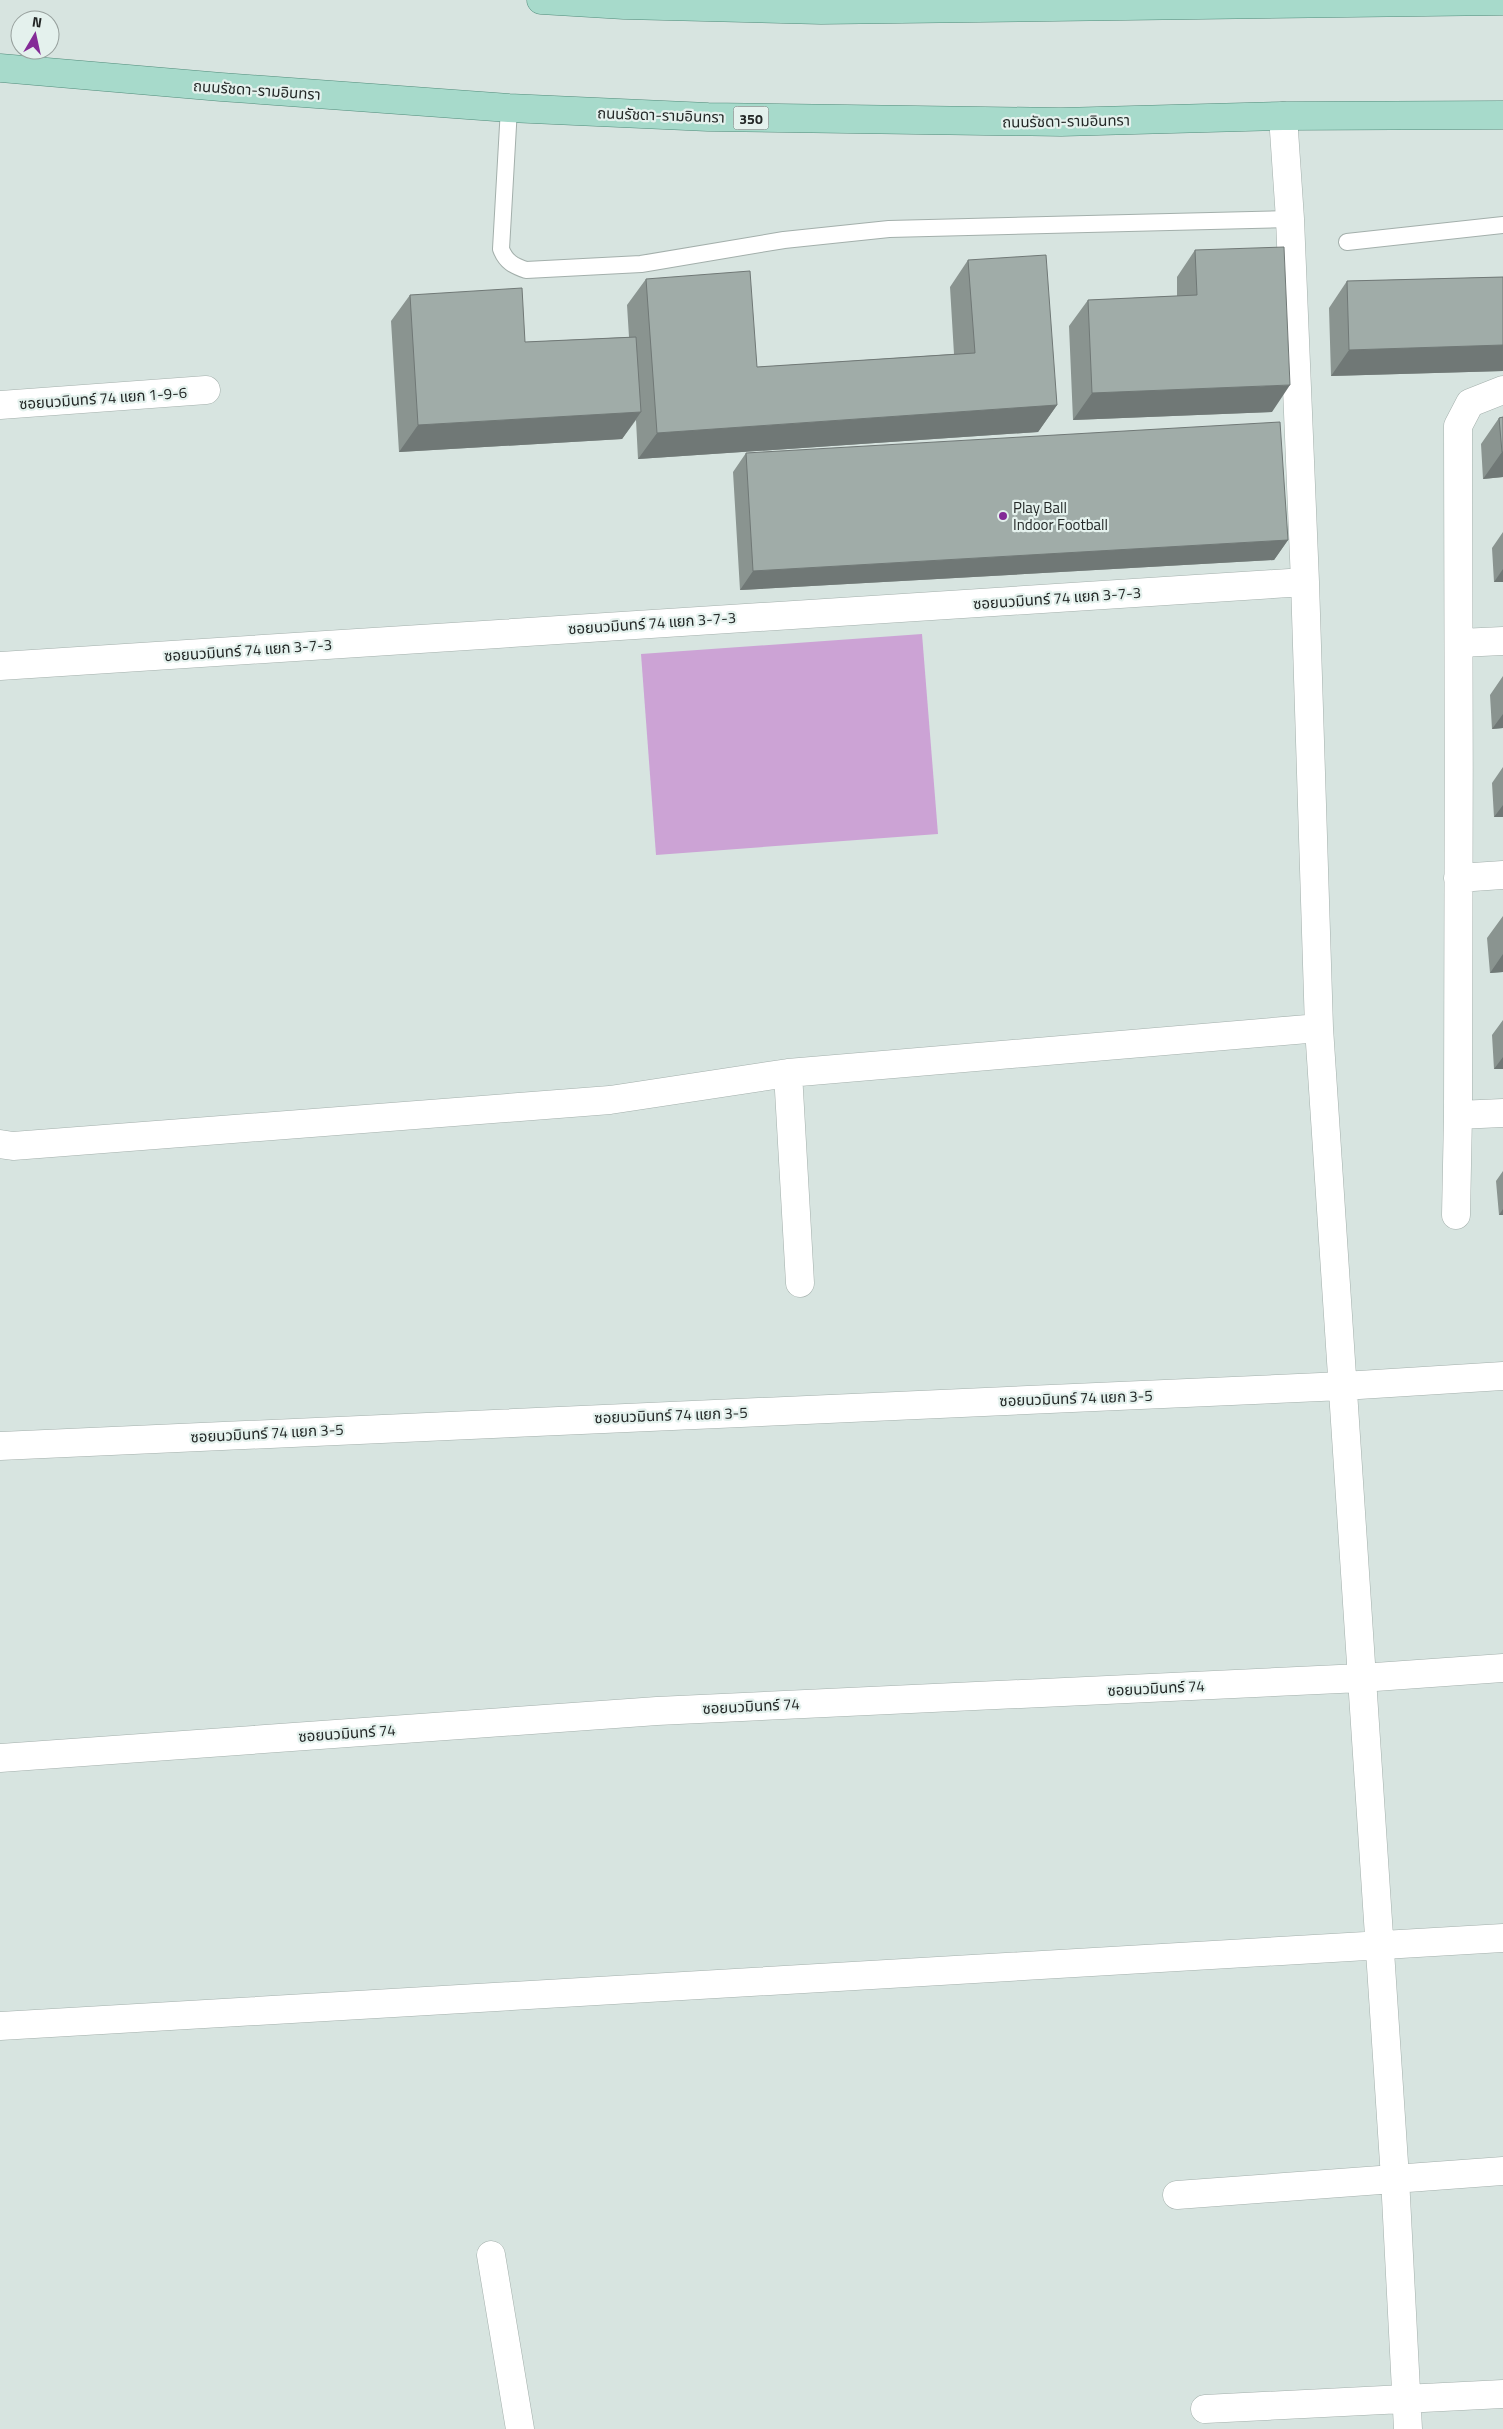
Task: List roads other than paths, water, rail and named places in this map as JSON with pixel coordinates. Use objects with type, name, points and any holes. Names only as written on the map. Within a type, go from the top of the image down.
[{"type":"main road","points":[[541,0],[624,5],[821,10],[1056,3],[1503,1]]},
{"type":"main road","name":"ถนนรัชดา-รามอินทรา","points":[[0,68],[221,87],[509,108],[865,121],[1060,122],[1283,116],[1503,115]]},
{"type":"street","points":[[1283,116],[1290,220],[1305,582],[1319,1028],[1395,2178],[1408,2429]]},
{"type":"street","name":"ซอยนวมินทร์ 74 แยก 1-9-6","points":[[0,405],[206,390]]},
{"type":"street","points":[[1456,1215],[1460,643],[1458,426],[1470,403],[1503,390]]},
{"type":"street","name":"ซอยนวมินทร์ 74 แยก 3-7-3","points":[[0,666],[1305,582]]},
{"type":"street","points":[[1460,643],[1503,641]]},
{"type":"street","points":[[1458,878],[1503,875]]},
{"type":"street","points":[[0,1144],[13,1146],[610,1100],[788,1072],[1319,1028]]},
{"type":"street","points":[[788,1072],[800,1283]]},
{"type":"street","points":[[1458,1115],[1503,1113]]},
{"type":"street","name":"ซอยนวมินทร์ 74 แยก 3-5","points":[[0,1446],[1343,1386],[1503,1376]]},
{"type":"street","name":"ซอยนวมินทร์ 74","points":[[0,1758],[657,1711],[1361,1678],[1503,1668]]},
{"type":"street","points":[[0,2026],[1503,1938]]},
{"type":"street","points":[[1177,2195],[1503,2171]]},
{"type":"street","points":[[490,2255],[520,2429]]},
{"type":"street","points":[[1205,2409],[1503,2394]]},
{"type":"lane","points":[[509,108],[501,249],[504,258],[514,266],[526,270],[641,264],[784,240],[889,229],[1290,220]]},
{"type":"lane","points":[[1347,242],[1503,225]]},
{"type":"place","name":"Play Ball Indoor Football","points":[[1003,516]]}]
